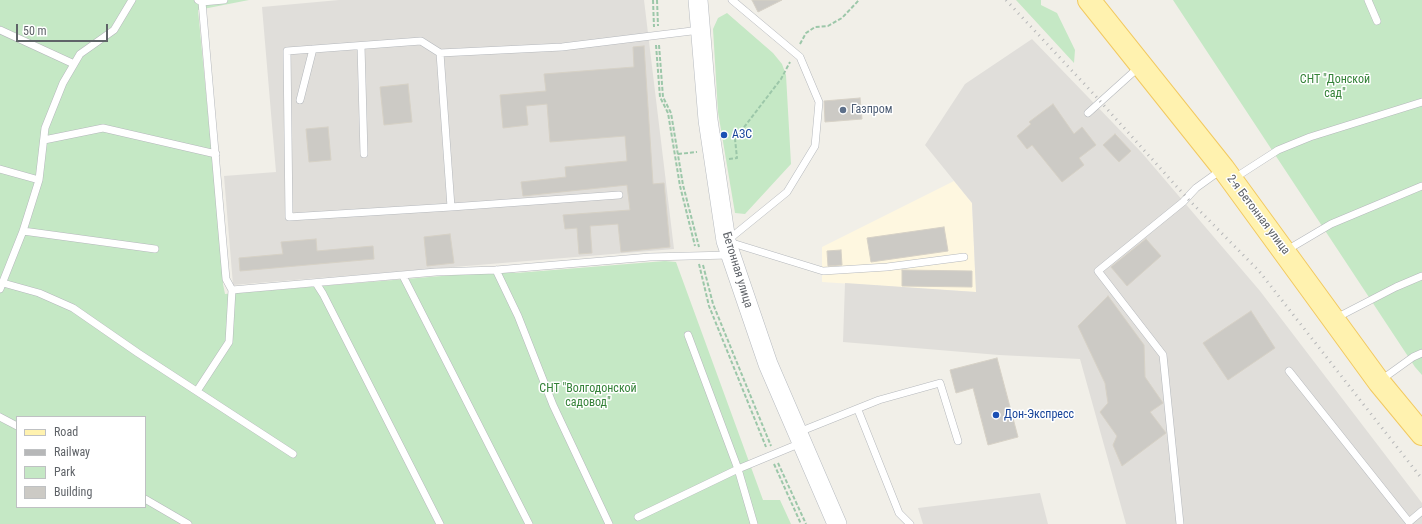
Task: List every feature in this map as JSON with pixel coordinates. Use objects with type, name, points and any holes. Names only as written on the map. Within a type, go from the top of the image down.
[{"type":"main road","name":"Бетонная улица","points":[[698,0],[713,161],[729,248],[768,364],[837,524]]},
{"type":"main road","name":"2-я Бетонная улица","points":[[1089,0],[1227,174],[1379,382],[1422,434]]},
{"type":"lane","points":[[132,0],[114,30],[80,54],[60,91],[45,128],[39,180],[23,230],[1,286],[39,293],[73,308],[292,454]]},
{"type":"lane","points":[[197,391],[229,342],[232,290],[226,279],[216,154],[200,1],[224,0]]},
{"type":"lane","points":[[729,248],[787,192],[815,146],[819,102],[800,57],[732,0]]},
{"type":"lane","points":[[1368,0],[1377,21]]},
{"type":"lane","points":[[0,30],[74,64]]},
{"type":"lane","points":[[619,195],[288,217],[288,51],[421,41],[440,52],[562,47],[700,30]]},
{"type":"lane","points":[[361,46],[364,154]]},
{"type":"lane","points":[[300,100],[313,49]]},
{"type":"lane","points":[[440,52],[451,207]]},
{"type":"lane","points":[[1088,113],[1141,65]]},
{"type":"lane","points":[[1180,524],[1163,355],[1098,272],[1183,202],[1196,188],[1278,150],[1310,137],[1422,102]]},
{"type":"lane","points":[[44,140],[103,128],[216,154]]},
{"type":"lane","points":[[0,169],[39,180]]},
{"type":"lane","points":[[1284,251],[1331,224],[1422,186]]},
{"type":"lane","points":[[23,230],[155,248]]},
{"type":"lane","points":[[232,290],[436,272],[496,270],[650,257],[699,255],[729,248],[823,271],[887,267],[964,257]]},
{"type":"lane","points":[[496,270],[518,316],[553,405],[609,524]]},
{"type":"lane","points":[[403,276],[529,524]]},
{"type":"lane","points":[[1334,319],[1396,287],[1422,276]]},
{"type":"lane","points":[[316,283],[440,524]]},
{"type":"lane","points":[[688,335],[738,469],[754,524]]},
{"type":"lane","points":[[1379,382],[1413,357],[1422,353]]},
{"type":"lane","points":[[1289,371],[1409,522],[1422,511]]},
{"type":"lane","points":[[638,517],[738,469],[772,455],[799,438],[879,400],[940,383],[958,441]]},
{"type":"lane","points":[[858,410],[899,513],[910,524]]},
{"type":"lane","points":[[0,417],[16,425]]},
{"type":"lane","points":[[146,500],[188,524]]},
{"type":"path","points":[[653,0],[660,97],[668,113],[680,186],[713,304],[772,455],[806,524]]},
{"type":"path","points":[[657,0],[656,35],[663,97],[671,113],[683,185],[709,306],[801,524]]},
{"type":"path","points":[[799,46],[806,33],[815,27],[828,26],[842,18],[859,0]]},
{"type":"path","points":[[678,154],[697,152],[698,162],[737,158],[735,139],[781,79],[792,59]]},
{"type":"shaded area","points":[[339,0],[644,0],[674,249],[233,285],[224,176],[276,172],[262,7]]},
{"type":"shaded area","points":[[1032,39],[1142,153],[1260,291],[1422,503],[1422,524],[1126,524],[1080,359],[999,355],[843,342],[845,283],[976,292],[972,203],[925,145],[965,84]]},
{"type":"shaded area","points":[[954,181],[972,203],[976,292],[822,282],[822,247]]},
{"type":"shaded area","points":[[1040,493],[1048,524],[923,524],[918,508]]},
{"type":"green space","name":"СНТ \"Волгодонской садовод\"","points":[[0,0],[249,0],[198,10],[225,294],[502,271],[516,273],[665,261],[676,262],[763,500],[780,500],[791,524],[0,524]]},
{"type":"green space","points":[[1016,0],[1041,0],[1041,5],[1057,13],[1075,50],[1074,63]]},
{"type":"green space","name":"СНТ \"Донской сад\"","points":[[1173,0],[1422,0],[1422,375],[1415,367]]},
{"type":"green space","points":[[727,13],[773,53],[782,64],[786,75],[791,164],[745,214],[735,213],[718,112],[713,29],[718,18]]},
{"type":"building","points":[[752,0],[782,0],[758,12]]},
{"type":"building","points":[[644,46],[653,184],[664,183],[670,247],[621,252],[618,224],[590,226],[592,253],[579,254],[577,228],[565,229],[563,215],[630,210],[627,185],[523,196],[521,182],[566,177],[565,167],[627,161],[625,136],[550,142],[547,104],[526,106],[528,125],[503,128],[500,95],[546,91],[544,74],[634,67],[633,47]]},
{"type":"building","points":[[408,84],[412,122],[384,125],[380,87]]},
{"type":"building","name":"Газпром","points":[[860,98],[862,119],[825,122],[824,101]]},
{"type":"building","points":[[1053,104],[1074,134],[1082,127],[1096,145],[1079,158],[1084,165],[1062,182],[1032,145],[1027,149],[1017,136],[1031,124],[1029,122]]},
{"type":"building","points":[[328,127],[331,160],[309,162],[306,129]]},
{"type":"building","points":[[1115,134],[1131,151],[1119,162],[1103,145]]},
{"type":"building","points":[[944,227],[948,251],[871,262],[867,238]]},
{"type":"building","points":[[450,234],[454,263],[427,266],[424,237]]},
{"type":"building","points":[[316,239],[317,251],[373,246],[374,259],[240,271],[239,258],[283,254],[281,242]]},
{"type":"building","points":[[1146,239],[1161,256],[1127,286],[1111,267]]},
{"type":"building","points":[[841,250],[842,265],[828,266],[827,251]]},
{"type":"building","points":[[902,270],[972,271],[972,287],[902,286]]},
{"type":"building","points":[[1108,296],[1144,345],[1145,377],[1163,403],[1150,412],[1166,433],[1122,466],[1113,445],[1117,436],[1100,412],[1108,403],[1105,383],[1078,326]]},
{"type":"building","points":[[1251,311],[1275,348],[1228,380],[1203,343]]},
{"type":"building","name":"Дон-Экспресс","points":[[997,358],[1018,437],[988,445],[973,388],[956,393],[950,370]]},
{"type":"railway","points":[[1006,0],[1090,90],[1187,198],[1259,271],[1422,479]]},
{"type":"place","name":"Газпром","points":[[843,110]]},
{"type":"place","name":"АЗС","points":[[724,135]]},
{"type":"place","name":"Дон-Экспресс","points":[[996,415]]}]
